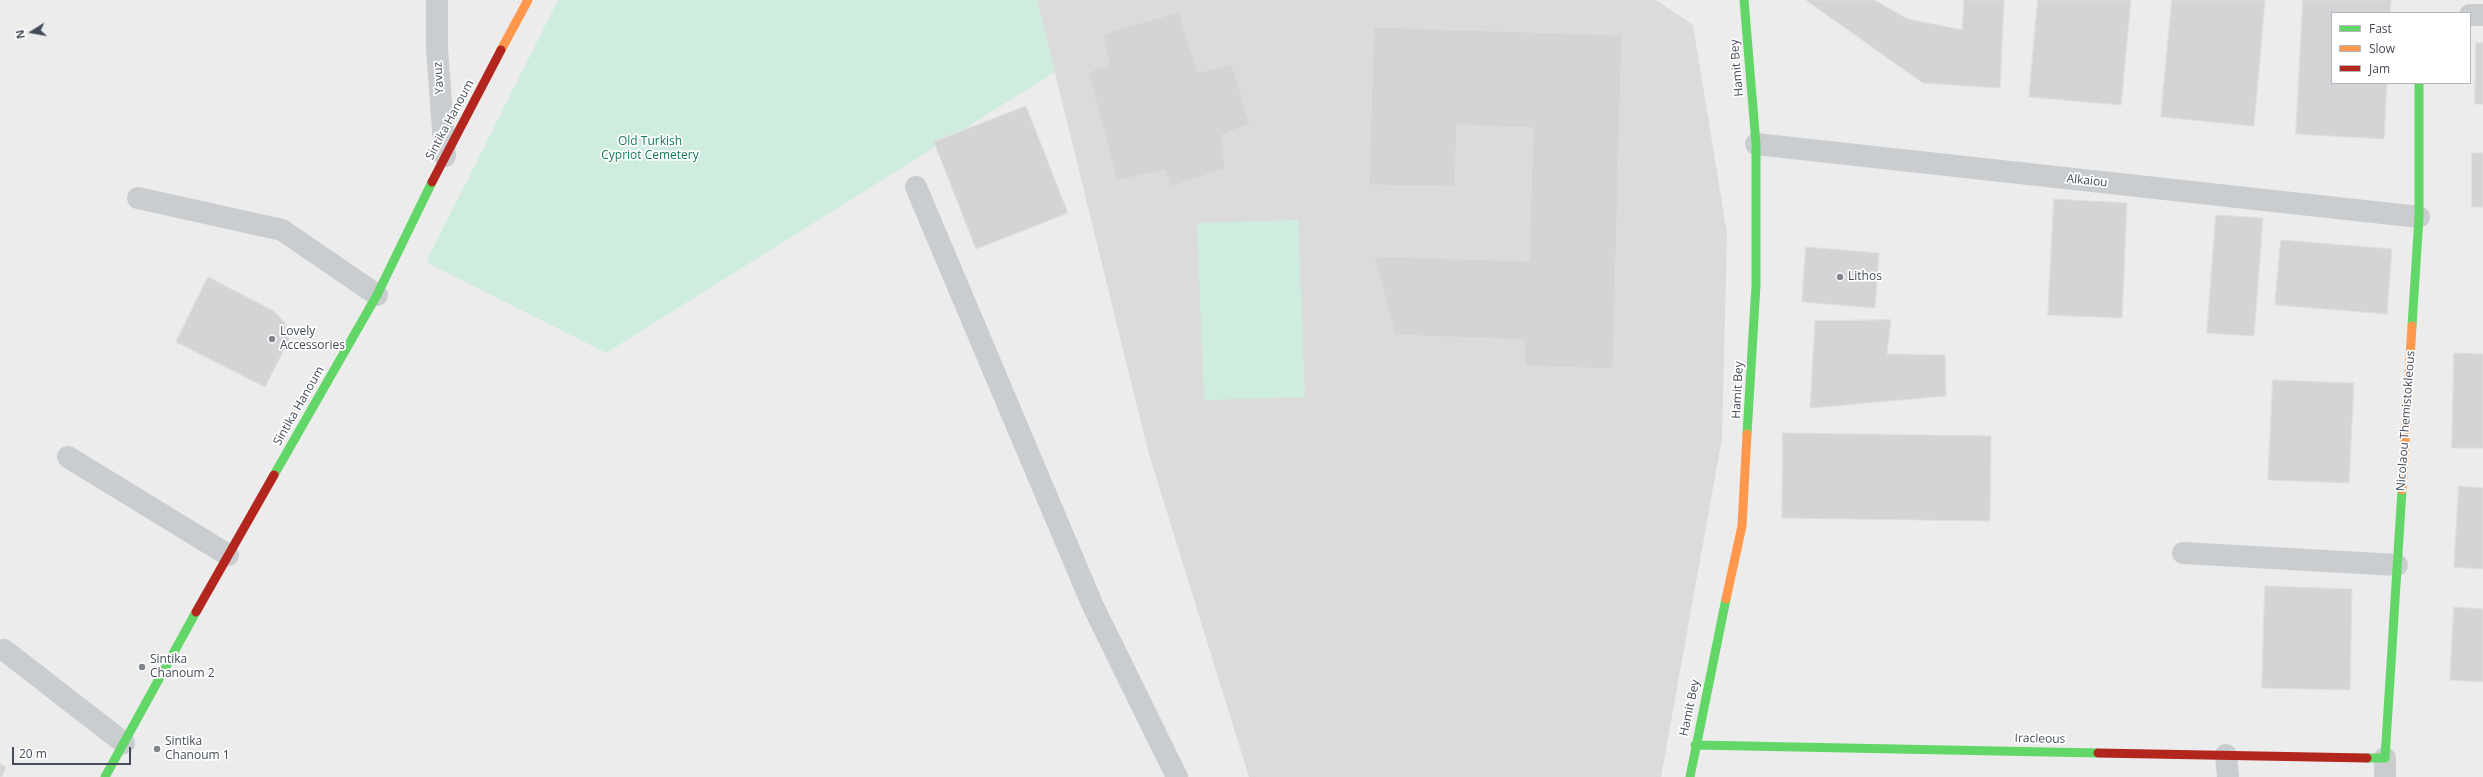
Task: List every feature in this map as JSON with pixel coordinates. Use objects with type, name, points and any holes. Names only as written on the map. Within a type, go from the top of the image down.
[{"type":"street","name":"Yavuz","points":[[438,0],[437,49],[445,156]]},
{"type":"street","name":"Sintika Hanoum","points":[[105,777],[228,555],[377,295],[445,156],[528,0]]},
{"type":"street","name":"Hamit Bey","points":[[1690,777],[1695,744],[1742,526],[1756,285],[1756,144],[1744,0]]},
{"type":"street","points":[[2471,16],[2483,15]]},
{"type":"street","name":"Nicolaou Themistokleous","points":[[2385,767],[2419,217],[2419,84]]},
{"type":"street","name":"Alkaiou","points":[[1756,144],[2419,217]]},
{"type":"street","points":[[916,187],[1093,606],[1177,777]]},
{"type":"street","points":[[138,198],[282,230],[377,295]]},
{"type":"street","points":[[68,457],[228,555]]},
{"type":"street","points":[[2183,553],[2397,565]]},
{"type":"street","points":[[4,650],[124,743]]},
{"type":"street","name":"Iracleous","points":[[1695,744],[2226,755],[2385,767]]},
{"type":"street","points":[[2226,755],[2228,777]]},
{"type":"shaded area","points":[[1037,0],[1656,0],[1693,25],[1727,234],[1722,438],[1661,777],[1249,777],[1148,451]]},
{"type":"green space","name":"Old Turkish Cypriot Cemetery","points":[[558,0],[1037,0],[1055,72],[606,353],[426,262]]},
{"type":"green space","points":[[1298,220],[1305,397],[1204,400],[1197,223]]},
{"type":"building","points":[[1806,0],[1874,0],[1908,19],[1962,30],[1964,0],[2004,0],[2000,88],[1923,83]]},
{"type":"building","points":[[2038,0],[2131,0],[2121,105],[2029,97]]},
{"type":"building","points":[[2172,0],[2265,0],[2254,126],[2161,117]]},
{"type":"building","points":[[2303,0],[2391,0],[2390,12],[2331,12],[2331,84],[2387,84],[2384,139],[2296,134]]},
{"type":"building","points":[[1179,12],[1198,72],[1232,64],[1250,124],[1222,135],[1225,169],[1170,187],[1165,170],[1117,181],[1088,72],[1109,65],[1103,34]]},
{"type":"building","points":[[1374,27],[1622,35],[1613,369],[1524,366],[1524,340],[1395,335],[1374,256],[1529,261],[1533,128],[1457,125],[1455,187],[1369,185]]},
{"type":"building","points":[[2476,43],[2483,43],[2483,104],[2475,104]]},
{"type":"building","points":[[1026,106],[1068,213],[976,249],[934,142]]},
{"type":"building","points":[[2472,153],[2483,153],[2483,207],[2472,207]]},
{"type":"building","points":[[2054,199],[2127,203],[2122,318],[2048,315]]},
{"type":"building","points":[[2216,215],[2263,218],[2254,336],[2207,333]]},
{"type":"building","points":[[2281,240],[2392,249],[2387,314],[2275,305]]},
{"type":"building","points":[[1806,247],[1879,253],[1875,308],[1802,302]]},
{"type":"building","points":[[208,277],[274,311],[285,323],[289,340],[265,387],[176,342]]},
{"type":"building","points":[[1891,320],[1887,354],[1945,355],[1946,396],[1810,408],[1815,321]]},
{"type":"building","points":[[2454,353],[2483,354],[2483,448],[2452,448]]},
{"type":"building","points":[[2273,380],[2354,383],[2349,483],[2268,480]]},
{"type":"building","points":[[1783,433],[1991,436],[1990,521],[1782,518]]},
{"type":"building","points":[[2459,486],[2483,488],[2483,569],[2454,567]]},
{"type":"building","points":[[2265,586],[2352,589],[2350,690],[2262,688]]},
{"type":"building","points":[[2454,607],[2483,609],[2483,682],[2450,680]]},
{"type":"building","points":[[0,764],[6,767],[2,777],[0,777]]},
{"type":"traffic: fast","points":[[1744,0],[1756,144],[1756,285],[1747,434]]},
{"type":"traffic: fast","points":[[2412,326],[2419,217],[2419,84]]},
{"type":"traffic: fast","points":[[274,475],[377,295],[432,182]]},
{"type":"traffic: fast","points":[[2367,758],[2385,758],[2402,490]]},
{"type":"traffic: fast","points":[[1690,777],[1726,599]]},
{"type":"traffic: fast","points":[[105,777],[196,612]]},
{"type":"traffic: fast","points":[[1695,745],[2098,753]]},
{"type":"traffic: slow","points":[[501,50],[528,0]]},
{"type":"traffic: slow","points":[[2402,490],[2412,326]]},
{"type":"traffic: slow","points":[[1726,599],[1742,526],[1747,434]]},
{"type":"traffic: jam","points":[[432,182],[501,50]]},
{"type":"traffic: jam","points":[[196,612],[274,475]]},
{"type":"traffic: jam","points":[[2098,753],[2367,758]]},
{"type":"place","name":"Lithos","points":[[1840,277]]},
{"type":"place","name":"Lovely Accessories","points":[[272,339]]},
{"type":"place","name":"Sintika Chanoum 2","points":[[142,667]]},
{"type":"place","name":"Sintika Chanoum 1","points":[[157,749]]}]
